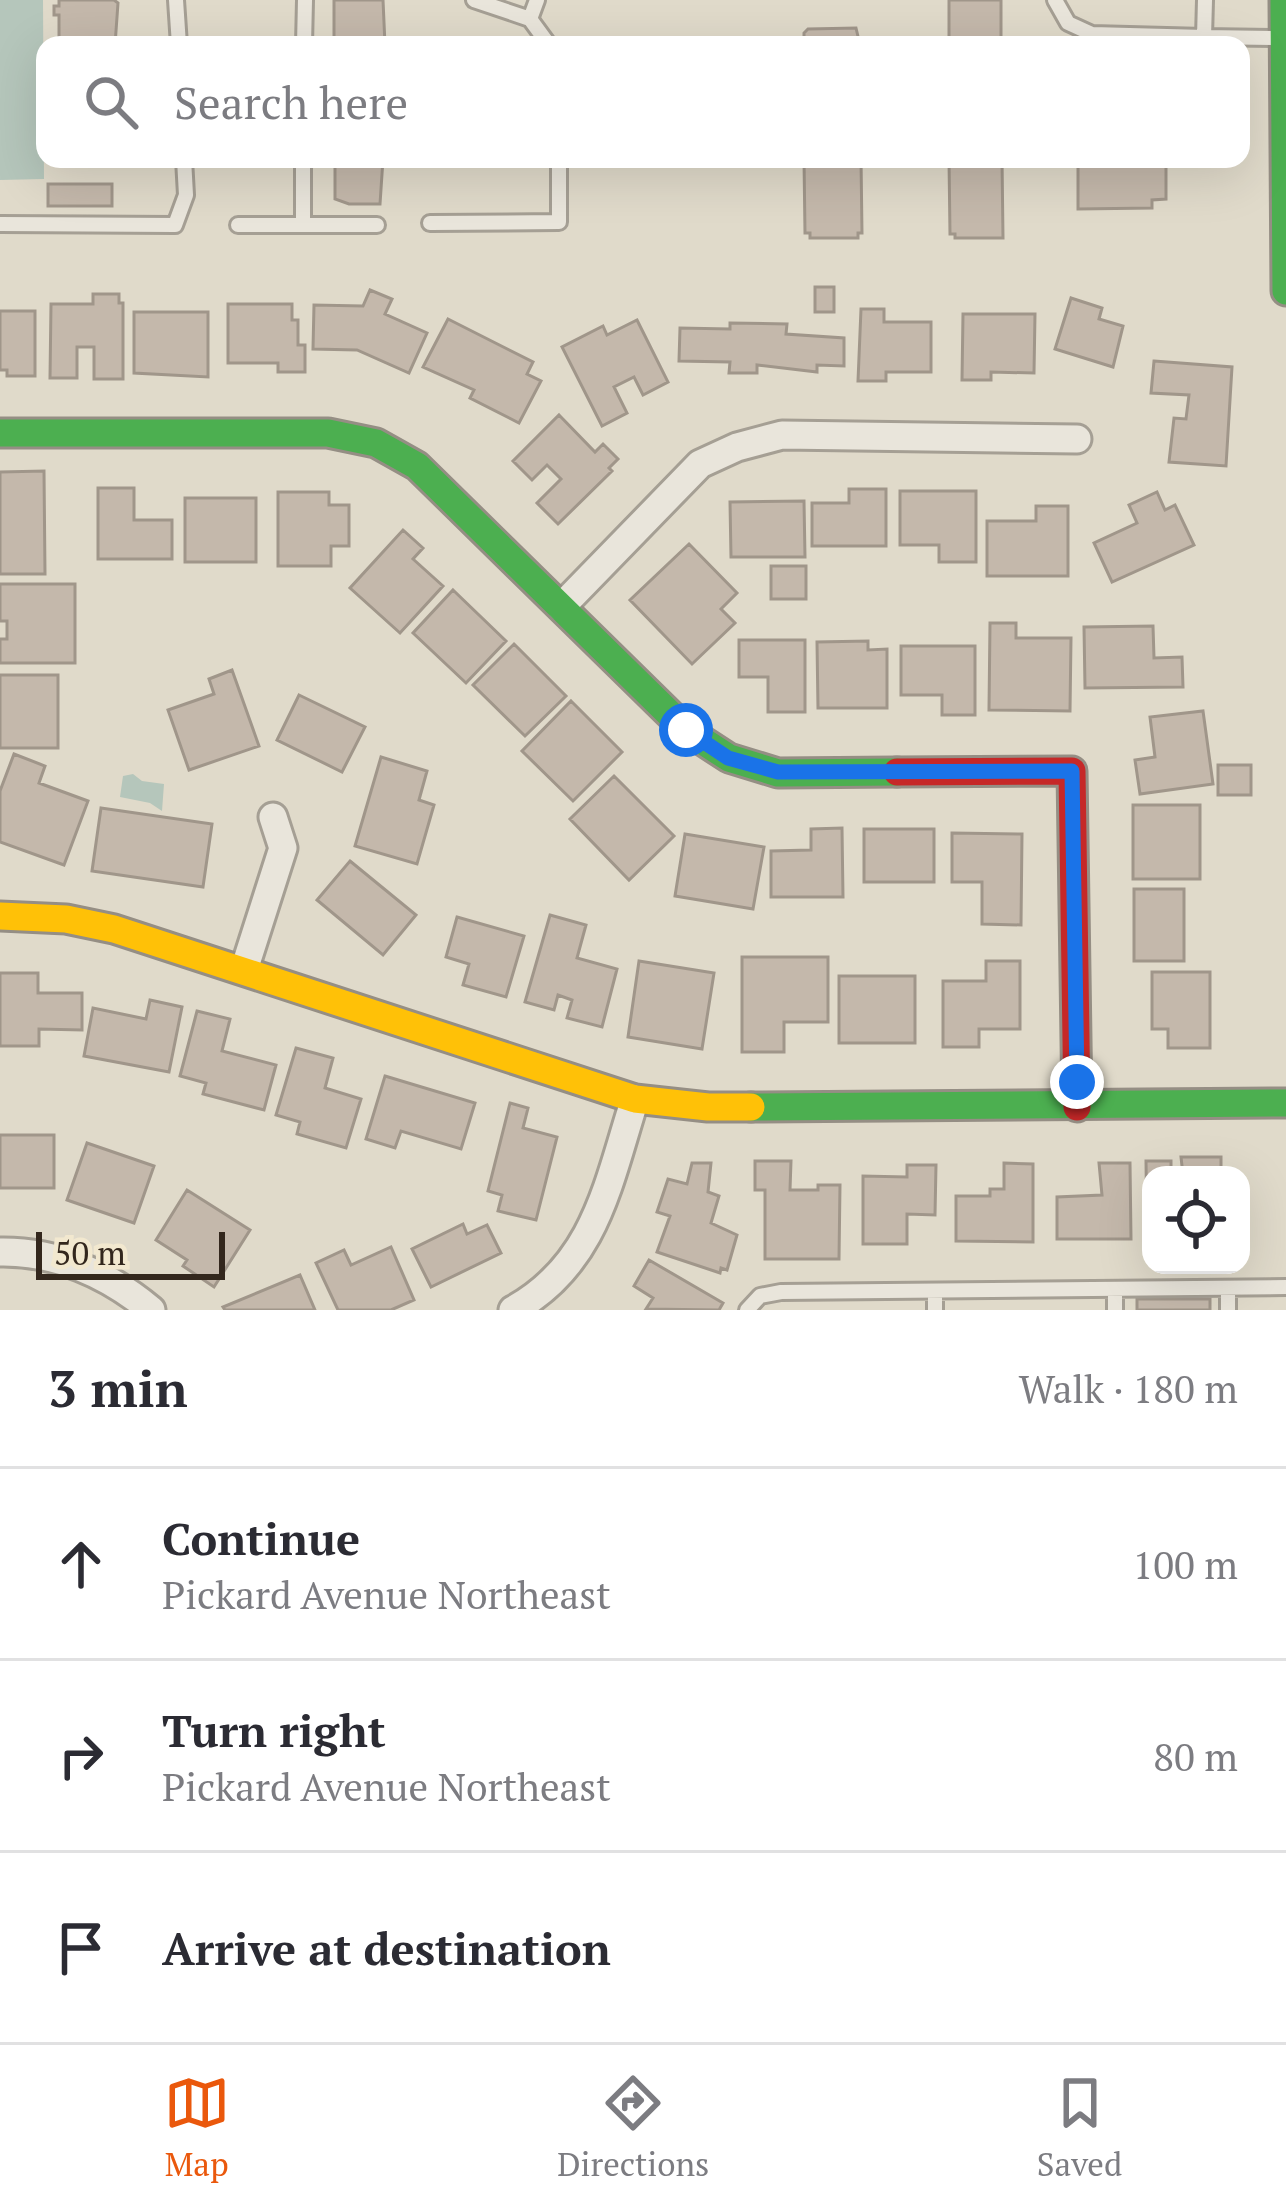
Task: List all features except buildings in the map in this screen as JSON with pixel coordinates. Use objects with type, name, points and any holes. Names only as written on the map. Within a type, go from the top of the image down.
[{"type":"street","points":[[1284,0],[1286,291]]},
{"type":"street","points":[[0,433],[328,433],[376,443],[417,466],[686,730],[728,758],[778,772],[1072,771],[1077,1107]]},
{"type":"street","points":[[561,607],[700,464],[737,447],[782,435],[1077,439]]},
{"type":"street","points":[[244,970],[283,848],[273,818]]},
{"type":"street","points":[[0,916],[66,919],[114,929],[635,1099],[708,1107],[1286,1103]]},
{"type":"street","points":[[513,1310],[538,1296],[568,1268],[591,1232],[635,1099]]},
{"type":"street","points":[[0,1252],[79,1265],[124,1288],[151,1310]]},
{"type":"lane","points":[[176,0],[178,36]]},
{"type":"lane","points":[[304,0],[304,36]]},
{"type":"lane","points":[[474,0],[530,19],[542,36]]},
{"type":"lane","points":[[530,19],[537,0]]},
{"type":"lane","points":[[1055,0],[1068,23],[1092,34],[1167,36]]},
{"type":"lane","points":[[1204,0],[1204,36]]},
{"type":"lane","points":[[1250,38],[1284,38]]},
{"type":"lane","points":[[0,224],[175,224],[186,195],[184,168]]},
{"type":"lane","points":[[303,168],[303,225]]},
{"type":"lane","points":[[430,223],[559,222],[559,168]]},
{"type":"lane","points":[[238,224],[377,225]]},
{"type":"lane","points":[[746,1310],[760,1296],[781,1292],[1286,1287]]},
{"type":"lane","points":[[1228,1288],[1228,1310]]},
{"type":"lane","points":[[1115,1289],[1115,1310]]},
{"type":"lane","points":[[935,1291],[935,1310]]},
{"type":"shaded area","points":[[0,0],[43,0],[43,36],[36,36],[36,168],[44,168],[44,179],[0,180]]},
{"type":"shaded area","points":[[133,774],[142,781],[164,784],[162,811],[150,803],[120,797],[123,776]]},
{"type":"traffic: fast","points":[[1284,0],[1286,291]]},
{"type":"traffic: fast","points":[[0,433],[328,433],[376,443],[417,466],[686,730],[729,758],[778,773],[897,772]]},
{"type":"traffic: fast","points":[[751,1107],[1286,1103]]},
{"type":"traffic: slow","points":[[0,916],[66,919],[114,929],[635,1099],[751,1107]]},
{"type":"traffic: jam","points":[[897,772],[1072,771],[1077,1107]]},
{"type":"route","points":[[686,730],[728,758],[778,772],[1072,771],[1077,1082]]}]
